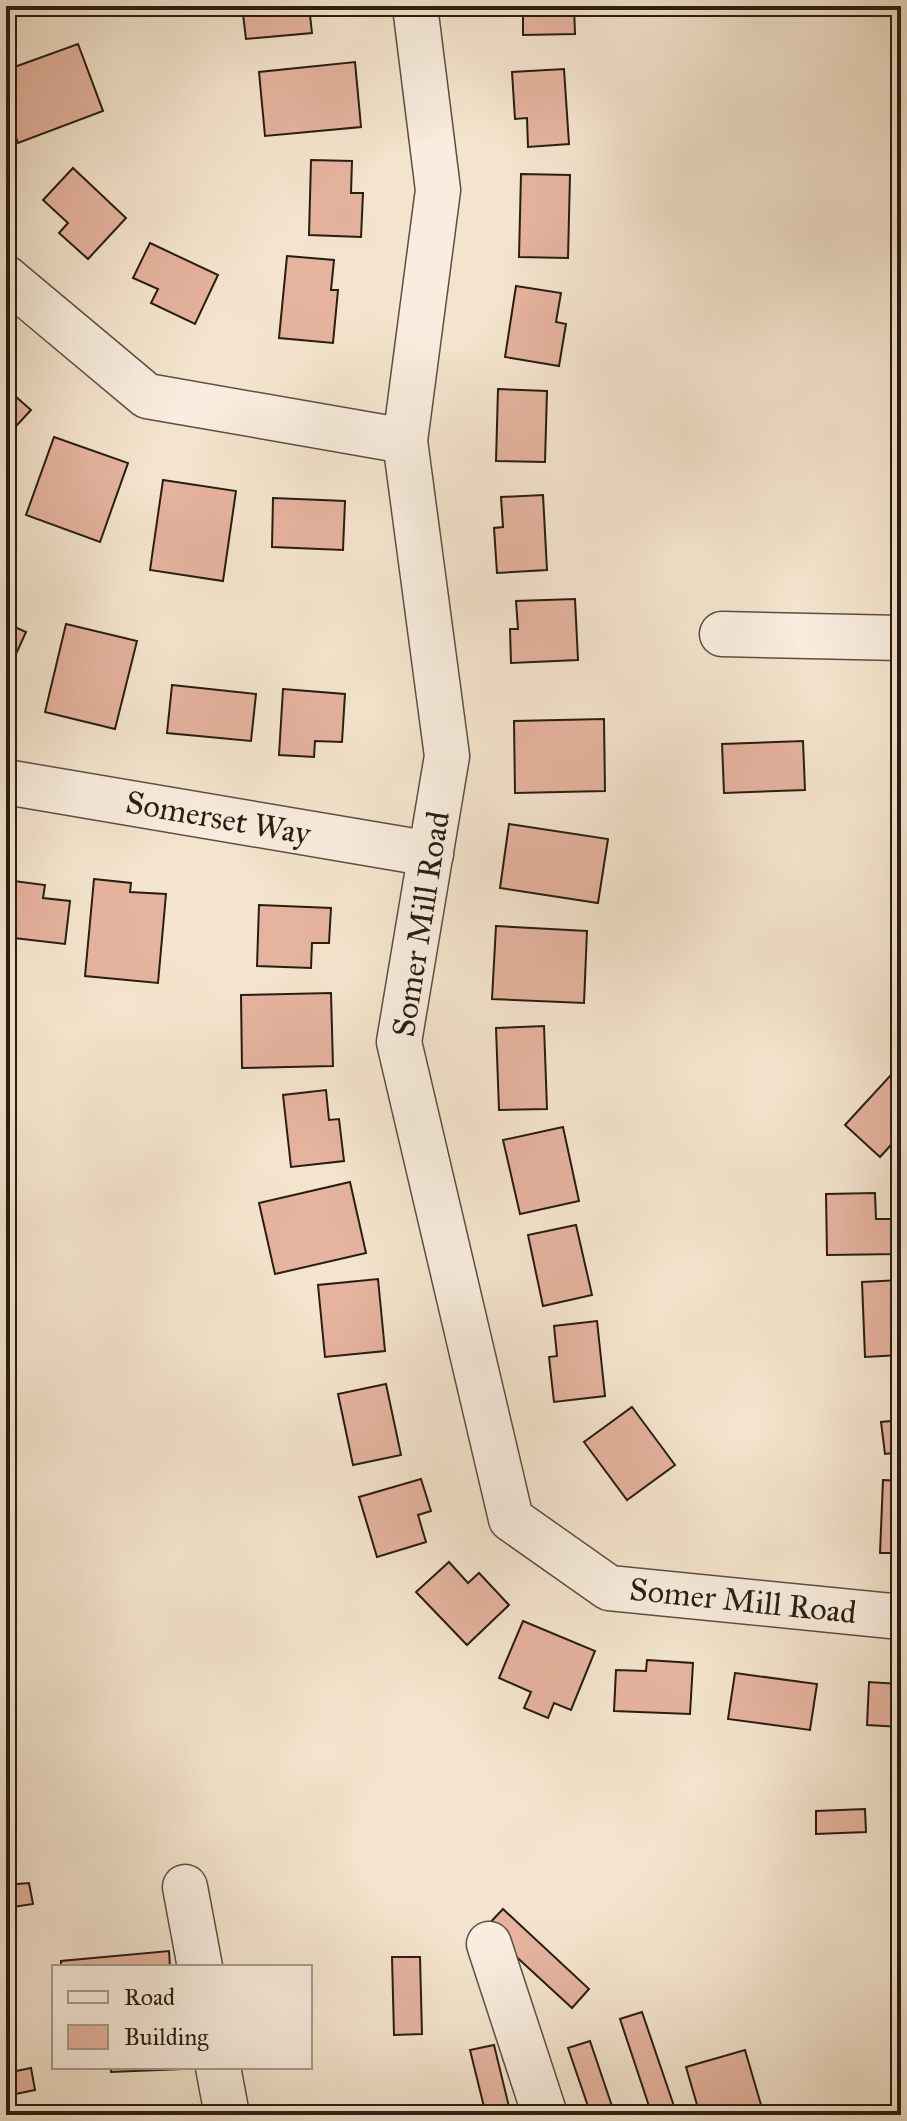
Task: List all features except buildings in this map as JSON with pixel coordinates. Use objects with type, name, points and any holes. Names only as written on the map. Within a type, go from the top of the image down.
[{"type":"street","name":"Somer Mill Road","points":[[415,6],[438,190],[405,441],[447,756],[399,1042],[511,1519],[609,1588],[901,1617]]},
{"type":"street","points":[[6,278],[147,396],[405,441]]},
{"type":"street","points":[[722,634],[901,638]]},
{"type":"street","name":"Somerset Way","points":[[6,782],[431,854]]},
{"type":"street","points":[[185,1887],[200,1965]]},
{"type":"street","points":[[489,1944],[545,2115]]},
{"type":"street","points":[[218,2069],[227,2115]]}]
